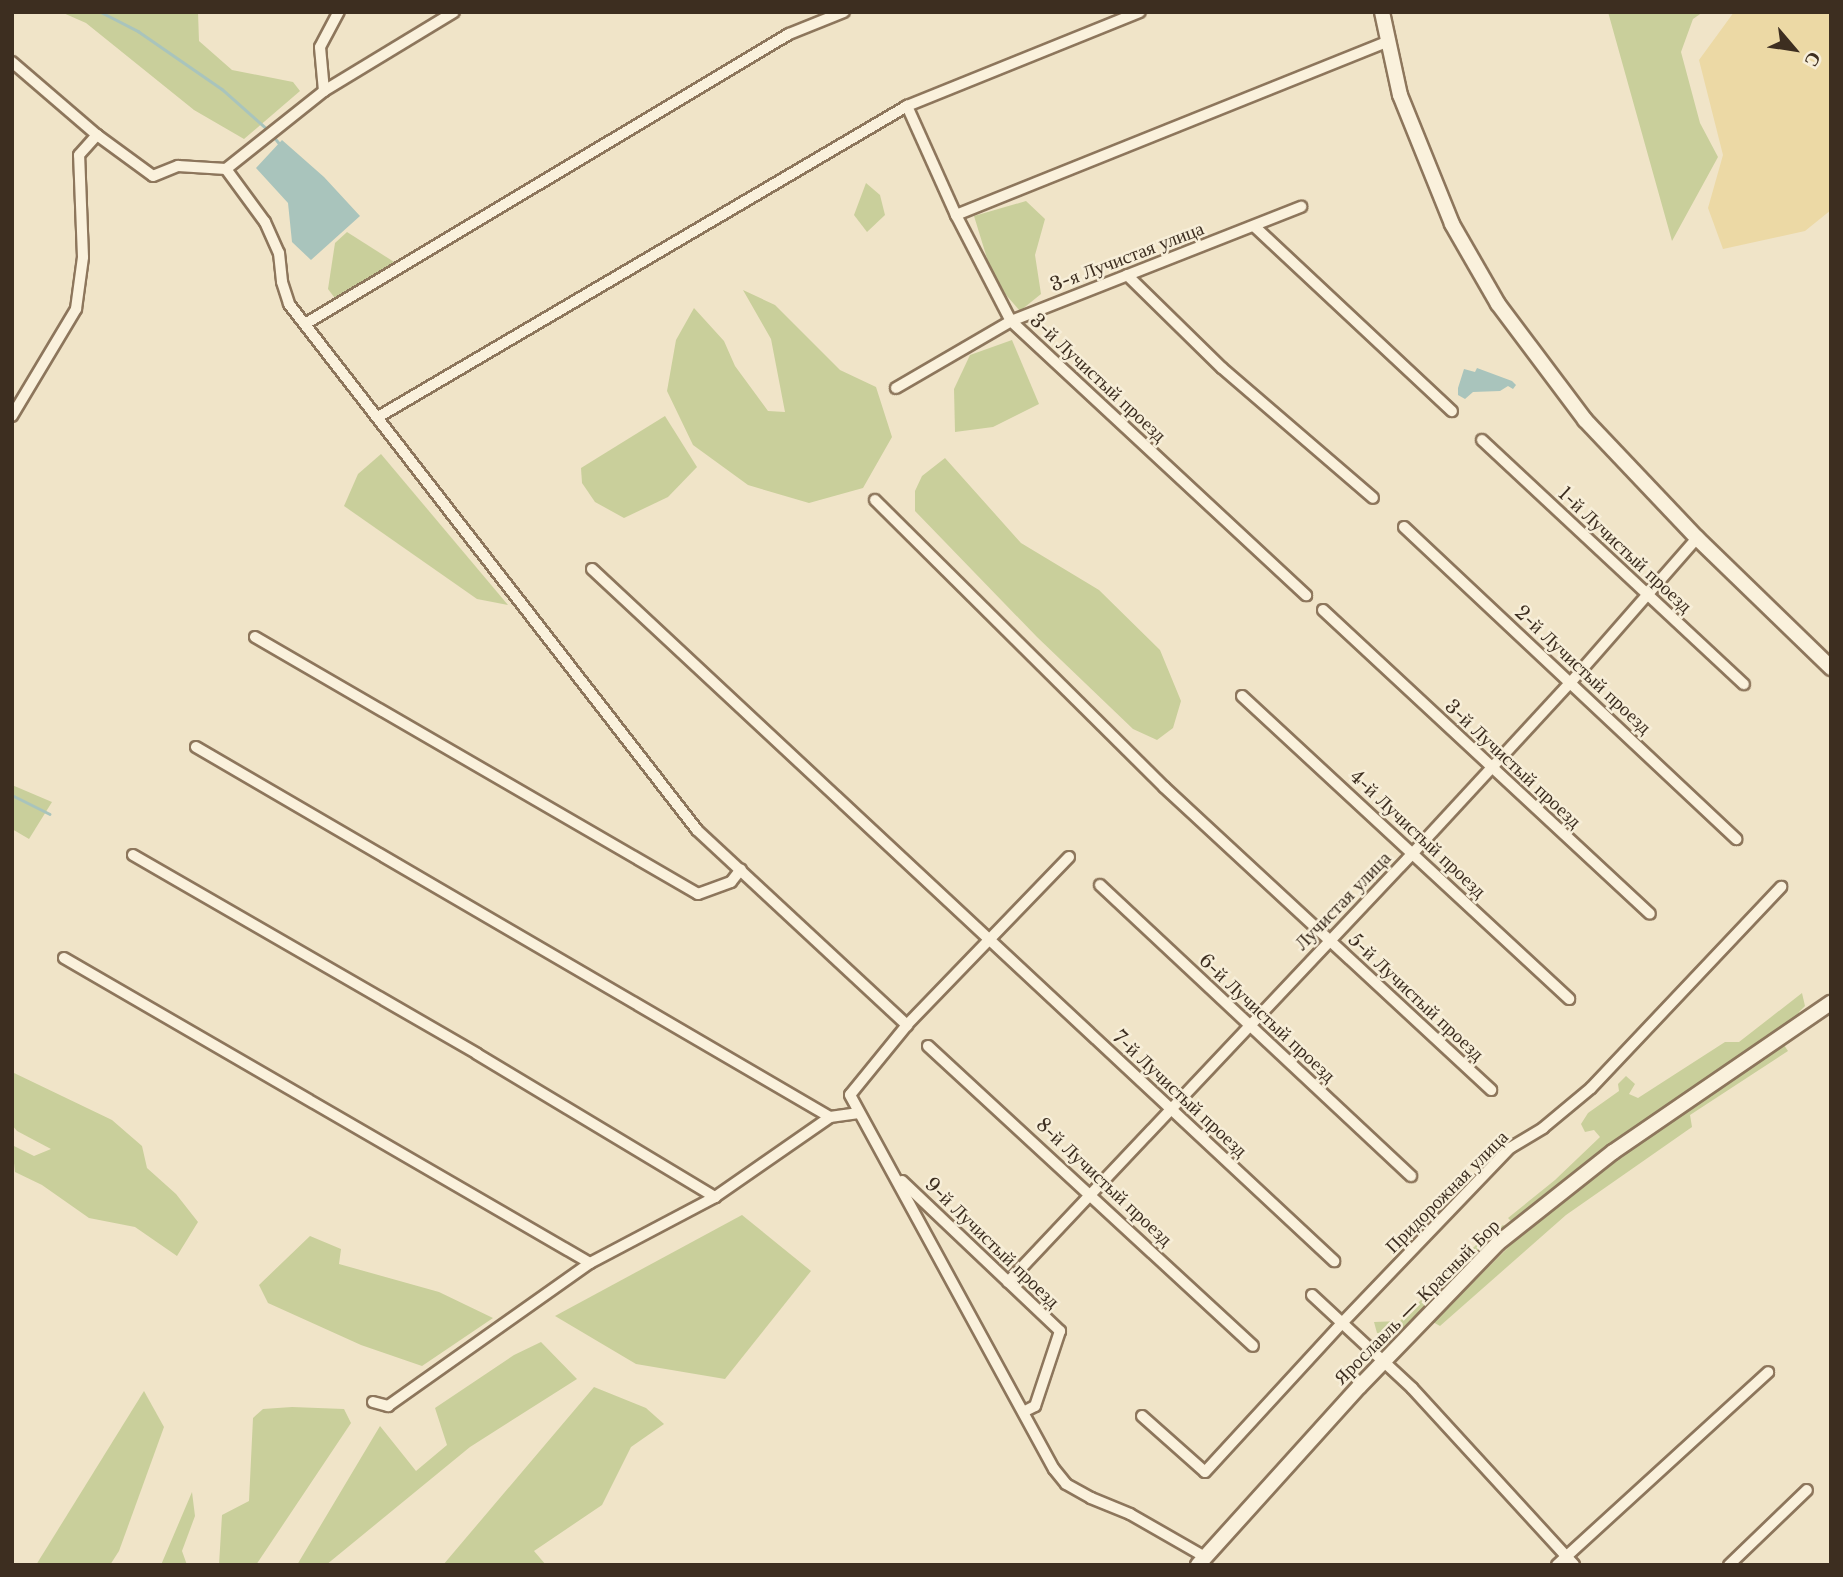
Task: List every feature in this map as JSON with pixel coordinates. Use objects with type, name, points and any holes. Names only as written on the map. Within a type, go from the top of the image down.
[{"type":"street","points":[[324,90],[320,47],[339,12]]},
{"type":"street","points":[[12,62],[97,135],[153,176],[178,166],[226,169],[324,90],[454,12]]},
{"type":"street","points":[[305,324],[789,34],[844,12]]},
{"type":"street","points":[[378,417],[907,106],[1140,12]]},
{"type":"street","points":[[1382,12],[1400,95],[1452,224],[1498,304],[1585,420],[1697,538],[1831,668]]},
{"type":"street","points":[[956,215],[1387,42]]},
{"type":"street","name":"3-й Лучистый проезд","points":[[907,106],[956,215],[1011,321],[1306,595]]},
{"type":"street","points":[[12,416],[76,309],[83,257],[79,155],[97,135]]},
{"type":"street","points":[[226,169],[265,222],[279,253],[282,282],[289,304],[697,830],[907,1025]]},
{"type":"street","name":"3-я Лучистая улица","points":[[896,388],[1011,321],[1300,208]]},
{"type":"street","points":[[1254,226],[1452,411]]},
{"type":"street","points":[[1127,275],[1222,368],[1373,498]]},
{"type":"street","name":"1-й Лучистый проезд","points":[[1482,440],[1744,684]]},
{"type":"street","name":"5-й Лучистый проезд","points":[[874,500],[1164,787],[1491,1090]]},
{"type":"street","name":"2-й Лучистый проезд","points":[[1404,527],[1736,839]]},
{"type":"street","name":"Лучистая улица","points":[[1008,1282],[1090,1192],[1413,853],[1571,682],[1697,538]]},
{"type":"street","name":"7-й Лучистый проезд","points":[[592,569],[1334,1261]]},
{"type":"street","name":"3-й Лучистый проезд","points":[[1323,610],[1650,914]]},
{"type":"street","points":[[255,638],[698,894],[731,882],[741,869]]},
{"type":"street","name":"4-й Лучистый проезд","points":[[1242,696],[1569,999]]},
{"type":"street","points":[[196,747],[830,1117]]},
{"type":"street","points":[[133,855],[477,1054],[715,1197]]},
{"type":"street","points":[[1069,856],[907,1025],[850,1095],[1054,1469],[1066,1484],[1130,1514],[1201,1561]]},
{"type":"street","name":"6-й Лучистый проезд","points":[[1100,885],[1411,1176]]},
{"type":"street","name":"Придорожная улица","points":[[1142,1416],[1205,1472],[1343,1322],[1510,1148],[1543,1128],[1591,1088],[1781,887]]},
{"type":"street","points":[[64,958],[590,1263]]},
{"type":"street","name":"Ярославль — Красный Бор","points":[[1201,1561],[1384,1360],[1498,1243],[1613,1152],[1831,1003]]},
{"type":"street","name":"8-й Лучистый проезд","points":[[928,1046],[1090,1192],[1254,1346]]},
{"type":"street","points":[[373,1402],[388,1406],[590,1263],[715,1197],[830,1117],[859,1113]]},
{"type":"street","name":"9-й Лучистый проезд","points":[[894,1174],[1060,1331],[1035,1406],[1023,1412]]},
{"type":"street","points":[[1311,1296],[1384,1360],[1570,1561]]},
{"type":"street","points":[[1557,1565],[1570,1561],[1768,1373]]},
{"type":"street","points":[[1729,1565],[1807,1490]]},
{"type":"green space","points":[[61,12],[198,12],[199,41],[232,70],[293,82],[300,91],[244,139],[194,110],[86,23]]},
{"type":"green space","points":[[1608,12],[1703,12],[1693,19],[1681,52],[1700,123],[1718,157],[1672,241]]},
{"type":"green space","points":[[866,183],[880,195],[885,215],[867,232],[854,215]]},
{"type":"green space","points":[[1026,201],[1045,219],[1035,255],[1041,294],[1020,311],[994,281],[974,216]]},
{"type":"green space","points":[[347,232],[402,267],[337,301],[328,289],[335,243]]},
{"type":"green space","points":[[743,290],[775,305],[840,370],[876,387],[892,437],[863,488],[809,503],[748,485],[693,445],[667,391],[676,340],[694,308],[724,341],[735,366],[768,411],[785,412],[771,339]]},
{"type":"green space","points":[[1012,340],[1039,404],[993,427],[955,432],[954,389],[970,355]]},
{"type":"green space","points":[[665,416],[697,467],[668,497],[624,518],[595,502],[582,483],[581,468]]},
{"type":"green space","points":[[381,454],[508,605],[477,599],[344,506],[358,474]]},
{"type":"green space","points":[[945,458],[1021,543],[1099,590],[1160,650],[1181,701],[1173,728],[1157,740],[1133,729],[1037,637],[915,511],[915,491],[922,476]]},
{"type":"green space","points":[[12,785],[52,802],[29,839],[12,829]]},
{"type":"green space","points":[[1802,993],[1805,1006],[1799,1012],[1798,1020],[1513,1223],[1508,1218],[1555,1180],[1600,1137],[1594,1130],[1585,1132],[1581,1124],[1588,1113],[1619,1091],[1618,1084],[1626,1076],[1635,1084],[1629,1094],[1638,1098],[1725,1042],[1739,1042]]},
{"type":"green space","points":[[1784,1045],[1788,1051],[1690,1115],[1692,1127],[1566,1215],[1440,1326],[1433,1322],[1540,1216],[1620,1153]]},
{"type":"green space","points":[[12,1072],[112,1120],[142,1146],[147,1168],[176,1194],[198,1222],[177,1256],[135,1227],[89,1218],[42,1185],[15,1172],[12,1145],[34,1156],[51,1149],[17,1131],[12,1125]]},
{"type":"green space","points":[[742,1215],[811,1271],[725,1379],[636,1364],[555,1316]]},
{"type":"green space","points":[[1503,1225],[1507,1228],[1408,1325],[1398,1332],[1377,1333],[1374,1322],[1400,1321],[1491,1230],[1497,1230]]},
{"type":"green space","points":[[310,1236],[341,1249],[339,1264],[439,1292],[493,1318],[422,1366],[361,1345],[268,1303],[259,1285]]},
{"type":"green space","points":[[541,1342],[577,1379],[470,1447],[326,1565],[297,1565],[380,1426],[416,1471],[447,1445],[435,1408],[514,1355]]},
{"type":"green space","points":[[594,1387],[646,1408],[664,1424],[631,1447],[602,1505],[534,1551],[546,1565],[443,1565]]},
{"type":"green space","points":[[144,1391],[164,1427],[119,1551],[110,1565],[36,1565]]},
{"type":"green space","points":[[263,1409],[344,1409],[351,1423],[256,1565],[219,1565],[222,1515],[249,1501],[253,1418]]},
{"type":"green space","points":[[192,1492],[195,1516],[182,1551],[187,1565],[161,1565]]},
{"type":"sand","points":[[1734,12],[1831,12],[1831,210],[1805,231],[1723,249],[1708,208],[1723,155],[1699,60]]},
{"type":"water","points":[[282,140],[324,177],[360,216],[311,260],[292,242],[288,203],[256,168]]},
{"type":"water","points":[[1477,368],[1516,385],[1513,389],[1508,386],[1500,391],[1473,392],[1465,399],[1458,395],[1464,369],[1475,372]]},
{"type":"waterway","points":[[101,12],[138,31],[222,89],[266,128]]},
{"type":"waterway","points":[[274,137],[279,143]]},
{"type":"waterway","points":[[12,795],[50,814]]}]
